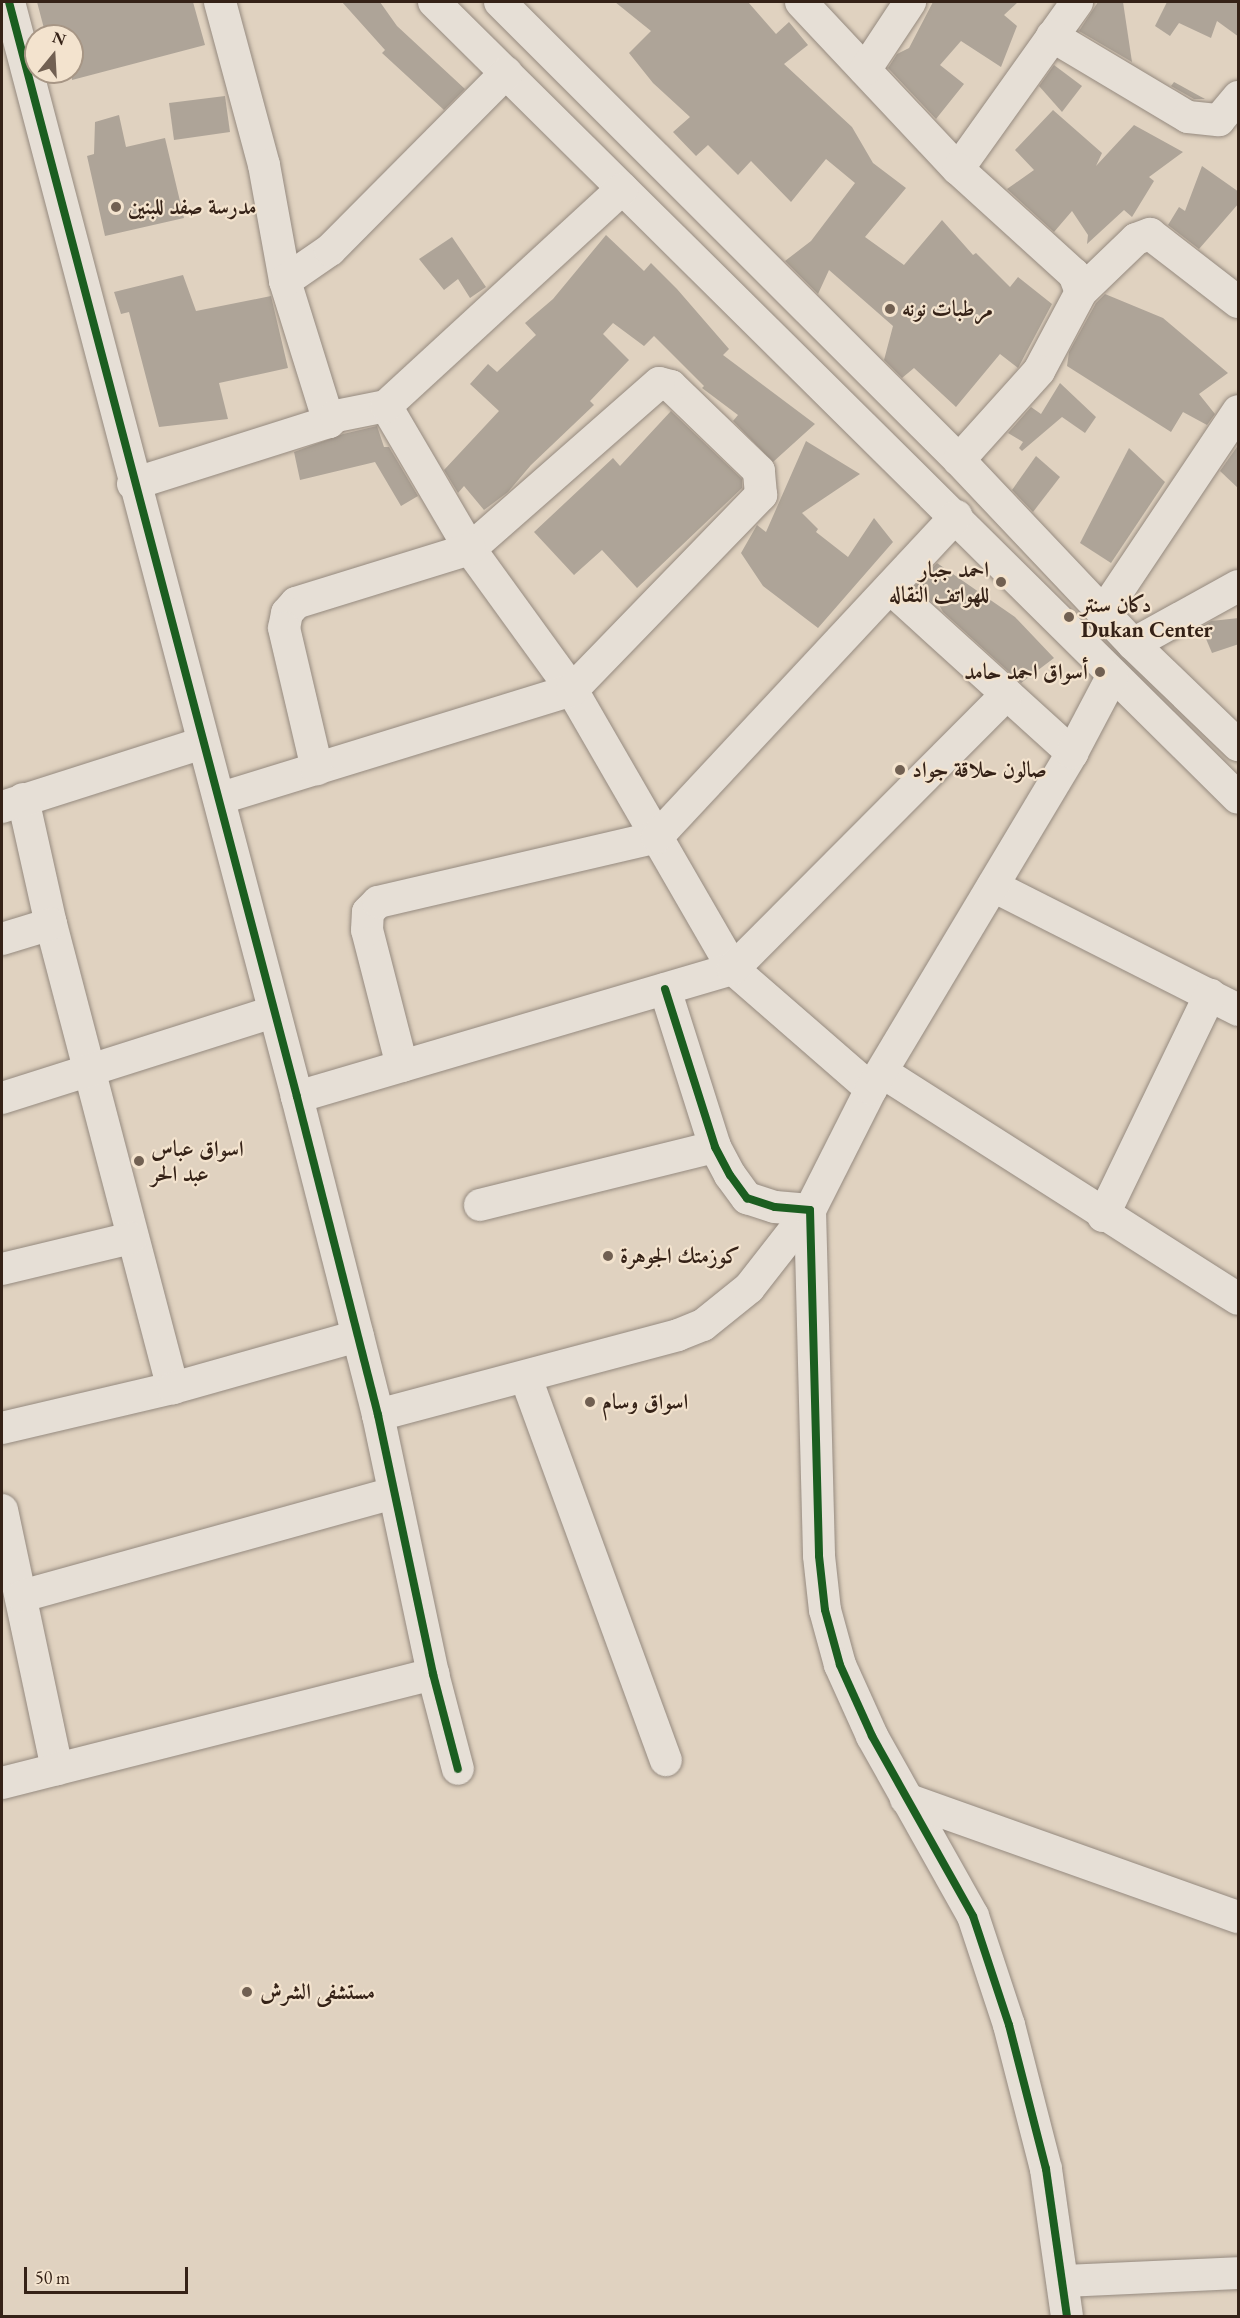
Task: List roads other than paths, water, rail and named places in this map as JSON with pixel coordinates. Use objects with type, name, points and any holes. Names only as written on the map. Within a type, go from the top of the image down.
[{"type":"street","points":[[9,2],[133,483],[221,798],[273,1012],[358,1336],[378,1415],[433,1674],[458,1769]]},
{"type":"street","points":[[220,2],[264,165],[285,281],[329,422]]},
{"type":"street","points":[[434,2],[956,516],[1112,677],[1239,798]]},
{"type":"street","points":[[801,2],[958,169],[1074,274],[1081,292]]},
{"type":"street","points":[[865,70],[910,2]]},
{"type":"street","points":[[958,169],[1077,2]]},
{"type":"street","points":[[512,6],[959,460],[1133,644],[1239,745]]},
{"type":"street","points":[[1052,36],[1188,117],[1219,120],[1239,97]]},
{"type":"street","points":[[285,281],[330,250],[507,74]]},
{"type":"street","points":[[133,483],[329,422],[336,416],[386,406],[622,189]]},
{"type":"street","points":[[959,460],[1040,371],[1081,292],[1136,239],[1150,234],[1239,302]]},
{"type":"street","points":[[221,798],[317,769],[572,690],[761,495],[759,471],[671,386],[659,384],[470,549],[296,603],[287,613],[284,628],[317,769]]},
{"type":"street","points":[[386,406],[470,549],[572,690],[733,969],[877,1080],[1239,1299]]},
{"type":"street","points":[[1104,613],[1239,411]]},
{"type":"street","points":[[402,1066],[367,930],[368,912],[378,902],[657,837],[956,516]]},
{"type":"street","points":[[989,550],[1017,521]]},
{"type":"street","points":[[1133,644],[1239,586]]},
{"type":"street","points":[[890,588],[1072,753]]},
{"type":"street","points":[[378,1415],[526,1378],[703,1325],[749,1288],[810,1210],[877,1080],[1072,753],[1112,677]]},
{"type":"street","points":[[297,1097],[733,969],[1007,694]]},
{"type":"street","points":[[173,1388],[131,1238],[91,1072],[51,924],[12,803],[204,743]]},
{"type":"street","points":[[993,886],[1239,1010]]},
{"type":"street","points":[[2,939],[51,924]]},
{"type":"street","points":[[665,989],[715,1147],[747,1198],[775,1207],[810,1210]]},
{"type":"street","points":[[1103,1216],[1210,995]]},
{"type":"street","points":[[2,1098],[91,1072],[273,1012]]},
{"type":"street","points":[[480,1205],[715,1147]]},
{"type":"street","points":[[810,1210],[819,1556],[825,1610],[840,1665],[906,1799],[973,1916],[1002,2004],[1046,2169],[1064,2281],[1067,2316]]},
{"type":"street","points":[[2,1269],[131,1238]]},
{"type":"street","points":[[2,1428],[173,1388],[358,1336]]},
{"type":"street","points":[[526,1378],[666,1760]]},
{"type":"street","points":[[22,1596],[394,1493]]},
{"type":"street","points":[[2,1510],[57,1769]]},
{"type":"street","points":[[2,1783],[433,1674]]},
{"type":"street","points":[[906,1799],[1239,1917]]},
{"type":"street","points":[[1064,2281],[1239,2273]]},
{"type":"place","name":"مدرسة صفد للبنين","points":[[116,207]]},
{"type":"place","name":"مرطبات نونه","points":[[890,309]]},
{"type":"place","name":"احمد جبار للهواتف النقاله","points":[[1001,582]]},
{"type":"place","name":"دكان سنتر Dukan Center","points":[[1069,617]]},
{"type":"place","name":"أسواق احمد حامد","points":[[1100,672]]},
{"type":"place","name":"صالون حلاقة جواد","points":[[900,770]]},
{"type":"place","name":"اسواق عباس عبد الحر","points":[[139,1161]]},
{"type":"place","name":"كوزمتك الجوهرة","points":[[608,1256]]},
{"type":"place","name":"اسواق وسام","points":[[590,1402]]},
{"type":"place","name":"مستشفى الشرش","points":[[247,1992]]}]
